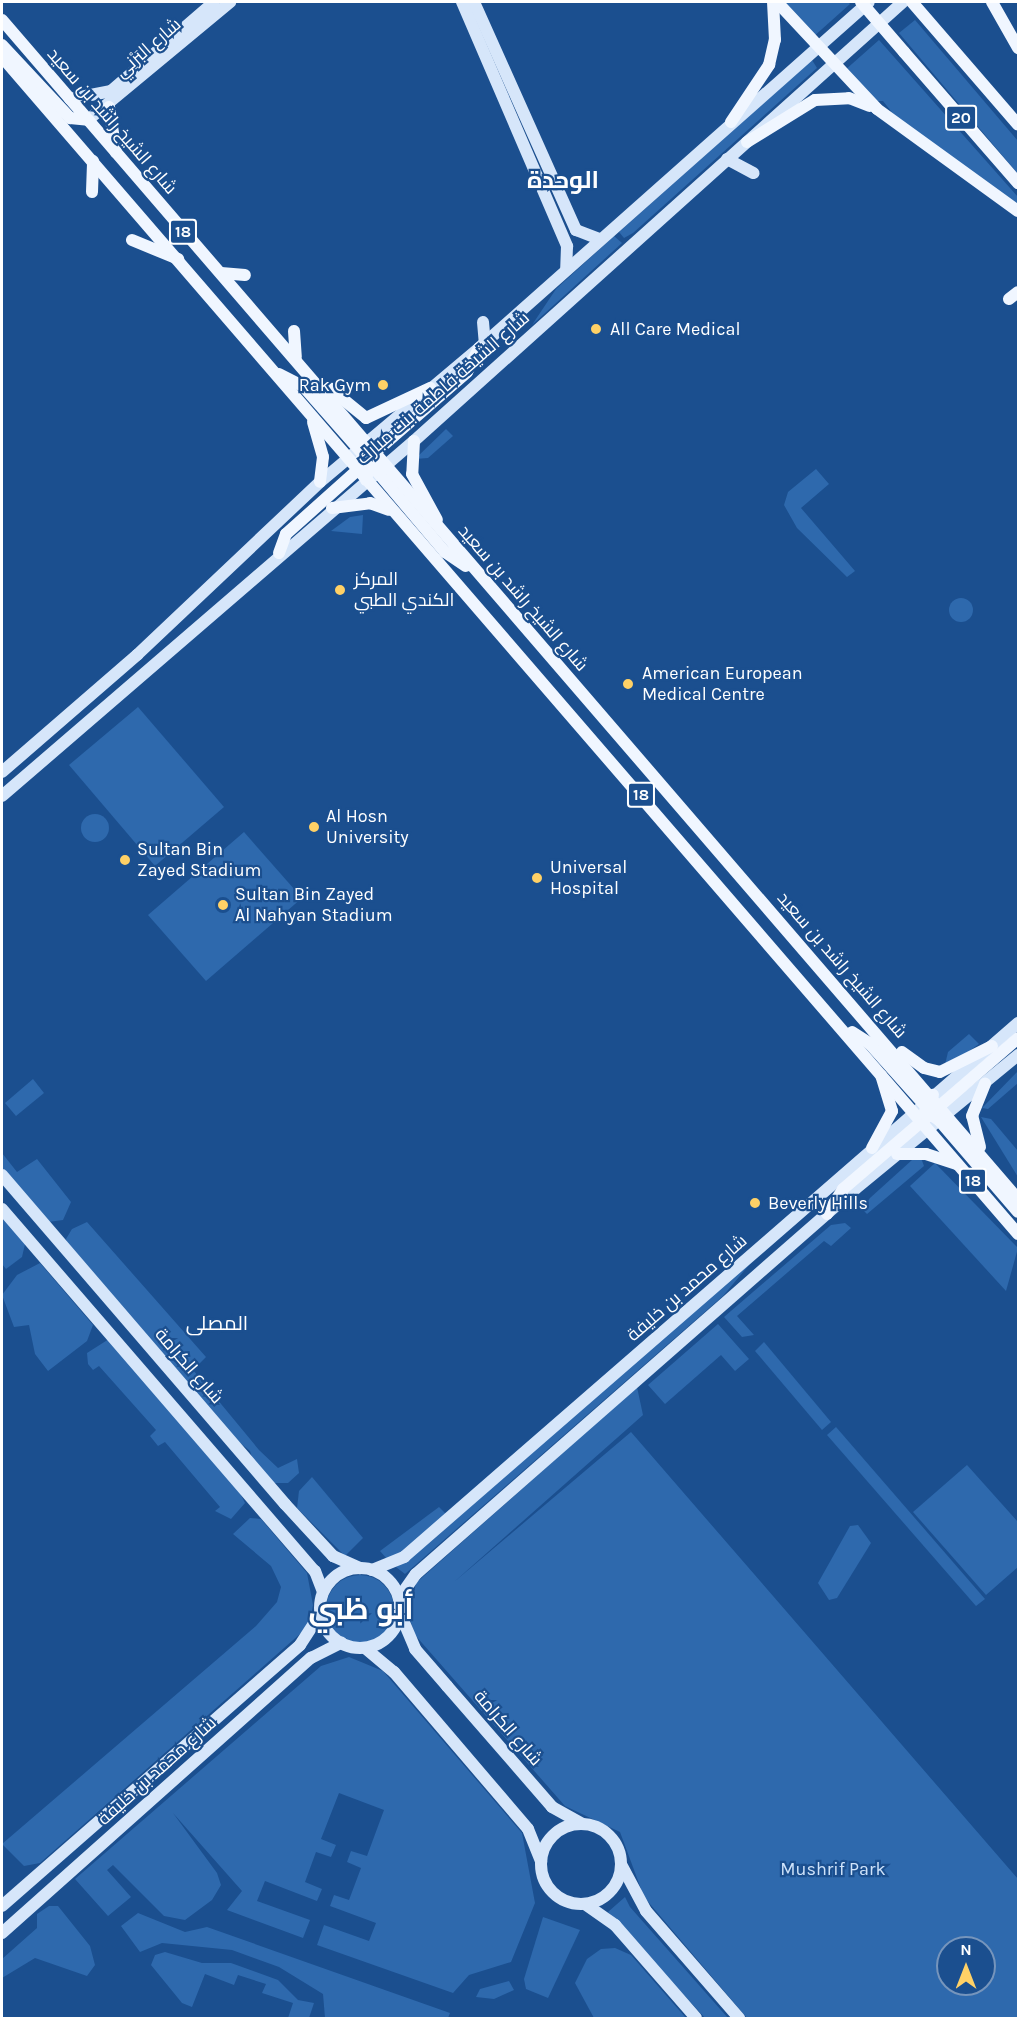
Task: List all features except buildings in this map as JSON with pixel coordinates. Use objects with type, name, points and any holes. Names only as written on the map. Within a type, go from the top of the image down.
[{"type":"main road","name":"شارع البَرْنِي","points":[[70,99],[111,91],[217,5],[230,2]]},
{"type":"main road","points":[[462,2],[567,246],[566,270]]},
{"type":"main road","points":[[474,2],[576,230],[600,239]]},
{"type":"main road","points":[[775,2],[877,109],[1018,212]]},
{"type":"main road","points":[[731,122],[769,65],[775,40],[775,2]]},
{"type":"main road","name":"20","points":[[861,2],[1018,183]]},
{"type":"main road","name":"شارع الشيخة فاطمة بنت مبارك","points":[[2,772],[137,655],[320,482],[482,346],[731,122],[869,2]]},
{"type":"main road","name":"شارع الشيخة فاطمة بنت مبارك","points":[[2,796],[332,508],[370,465],[414,441],[903,2]]},
{"type":"main road","name":"20","points":[[912,2],[1018,125]]},
{"type":"main road","points":[[992,2],[1018,48]]},
{"type":"main road","name":"شارع البَرْنِي","points":[[88,120],[109,107],[217,5]]},
{"type":"main road","name":"شارع الشيخ راشد بن سعيد","points":[[2,20],[117,156],[296,357],[366,442],[370,465],[394,513],[877,1066],[984,1157],[1018,1198]]},
{"type":"main road","points":[[2,45],[70,118],[88,120]]},
{"type":"main road","name":"شارع الشيخ راشد بن سعيد","points":[[2,57],[278,374],[311,415],[352,454],[370,465],[438,527],[883,1040],[931,1112],[961,1167],[1018,1233]]},
{"type":"main road","points":[[747,142],[815,100],[849,98],[877,109]]},
{"type":"main road","points":[[109,107],[117,156]]},
{"type":"main road","points":[[727,159],[753,173]]},
{"type":"main road","points":[[92,192],[93,161]]},
{"type":"main road","points":[[132,240],[178,259]]},
{"type":"main road","points":[[221,273],[245,275]]},
{"type":"main road","points":[[279,553],[286,534],[370,465],[467,372],[482,346],[483,322]]},
{"type":"main road","points":[[294,331],[296,357]]},
{"type":"main road","points":[[278,374],[303,386],[352,454]]},
{"type":"main road","points":[[316,381],[366,418],[430,388]]},
{"type":"main road","points":[[311,415],[323,457],[320,482]]},
{"type":"main road","points":[[414,441],[412,474],[438,527]]},
{"type":"main road","points":[[370,465],[445,552],[474,570]]},
{"type":"main road","points":[[332,508],[370,504],[394,513]]},
{"type":"main road","name":"شارع محمد بن خليفة","points":[[399,1598],[416,1574],[897,1154],[931,1112],[992,1046],[1018,1023]]},
{"type":"main road","points":[[846,1030],[869,1042],[1018,1212]]},
{"type":"main road","points":[[827,1214],[843,1189],[1018,1038]]},
{"type":"main road","points":[[883,1040],[934,1072],[992,1046]]},
{"type":"main road","name":"شارع محمد بن خليفة","points":[[366,1569],[405,1557],[872,1148],[931,1112],[986,1083],[1018,1055]]},
{"type":"main road","points":[[872,1148],[892,1111],[877,1066]]},
{"type":"main road","points":[[984,1157],[972,1116],[986,1083]]},
{"type":"main road","points":[[897,1154],[936,1156],[961,1167]]},
{"type":"main road","name":"شارع الكرامة","points":[[2,1175],[285,1504],[333,1556],[366,1569]]},
{"type":"main road","points":[[2,1209],[315,1571],[323,1592],[320,1614],[341,1643],[365,1648],[394,1672],[528,1829],[553,1892],[585,1904],[615,1924],[696,2019]]},
{"type":"main road","points":[[323,1592],[338,1575],[366,1569],[393,1586],[399,1598],[400,1613],[388,1636],[365,1648]]},
{"type":"main road","name":"شارع الكرامة","points":[[400,1613],[416,1649],[552,1807],[583,1824]]},
{"type":"main road","name":"شارع محمد بن خليفة","points":[[2,1906],[300,1645],[320,1614]]},
{"type":"main road","name":"شارع محمد بن خليفة","points":[[2,1933],[311,1658],[341,1643]]},
{"type":"main road","points":[[541,1862],[554,1834],[583,1824],[610,1836],[646,1911],[739,2019]]},
{"type":"main road","points":[[585,1904],[611,1890],[622,1863]]},
{"type":"green space","points":[[783,2],[848,2],[850,4],[812,38]]},
{"type":"green space","points":[[915,20],[1018,141],[1018,174],[899,33]]},
{"type":"green space","points":[[879,40],[1018,197],[1018,210],[898,120],[883,101],[873,101],[844,71]]},
{"type":"green space","points":[[812,60],[817,68],[633,233],[624,238],[619,232]]},
{"type":"green space","points":[[614,236],[622,243],[532,325],[556,289]]},
{"type":"green space","points":[[446,429],[453,436],[428,458],[415,459]]},
{"type":"green space","points":[[816,469],[829,484],[801,508],[855,571],[847,577],[797,528],[784,505],[788,492]]},
{"type":"green space","points":[[363,515],[362,534],[331,531],[350,517]]},
{"type":"green space","points":[[961,598],[970,601],[973,610],[970,619],[961,622],[952,619],[949,610],[952,601]]},
{"type":"green space","points":[[138,707],[224,807],[155,866],[69,765]]},
{"type":"green space","points":[[95,814],[105,818],[109,828],[105,838],[95,842],[85,838],[81,828],[85,818]]},
{"type":"green space","points":[[244,832],[302,898],[206,981],[148,915]]},
{"type":"green space","points":[[969,1034],[979,1044],[944,1069],[948,1052]]},
{"type":"green space","points":[[1018,1071],[1018,1083],[988,1109],[982,1108]]},
{"type":"green space","points":[[33,1079],[44,1093],[16,1116],[5,1103]]},
{"type":"green space","points":[[981,1117],[991,1119],[1018,1151],[1018,1177]]},
{"type":"green space","points":[[2,1153],[17,1172],[37,1159],[71,1202],[63,1220],[48,1222],[2,1168]]},
{"type":"green space","points":[[921,1158],[924,1166],[867,1214],[862,1209],[870,1198],[912,1160]]},
{"type":"green space","points":[[935,1163],[1018,1248],[1006,1291],[910,1186]]},
{"type":"green space","points":[[2,1216],[25,1244],[22,1257],[6,1269],[2,1264]]},
{"type":"green space","points":[[87,1222],[206,1357],[193,1370],[259,1450],[278,1468],[297,1459],[299,1473],[288,1483],[273,1483],[254,1463],[250,1451],[214,1421],[68,1247],[66,1239],[72,1229]]},
{"type":"green space","points":[[845,1223],[851,1228],[831,1246],[824,1241],[737,1316],[754,1335],[742,1337],[724,1317],[831,1225]]},
{"type":"green space","points":[[754,1259],[723,1296],[405,1574],[396,1567],[428,1544]]},
{"type":"green space","points":[[40,1263],[93,1325],[87,1341],[48,1371],[35,1354],[29,1325],[14,1327],[2,1295],[17,1275]]},
{"type":"green space","points":[[718,1324],[749,1359],[735,1371],[721,1355],[665,1404],[648,1385]]},
{"type":"green space","points":[[109,1339],[240,1493],[245,1503],[231,1519],[215,1511],[220,1507],[165,1442],[158,1446],[150,1436],[156,1430],[99,1366],[93,1370],[88,1364],[87,1353]]},
{"type":"green space","points":[[764,1342],[831,1422],[822,1430],[755,1351]]},
{"type":"green space","name":"Mushrif Park","points":[[637,1387],[643,1415],[454,1582],[631,1432],[1018,1879],[1018,2018],[747,2018],[644,1897],[620,1832],[565,1806],[415,1635],[409,1616],[416,1583]]},
{"type":"green space","points":[[836,1427],[985,1599],[976,1606],[827,1435]]},
{"type":"green space","points":[[967,1465],[1018,1522],[1018,1567],[986,1595],[913,1512]]},
{"type":"green space","points":[[312,1477],[363,1538],[345,1556],[297,1508],[299,1491]]},
{"type":"green space","points":[[439,1507],[446,1514],[402,1552],[387,1559],[380,1551]]},
{"type":"green space","points":[[250,1518],[261,1519],[307,1573],[313,1605],[309,1626],[40,1863],[24,1866],[2,1844],[256,1626],[277,1602],[281,1587],[271,1566],[233,1534]]},
{"type":"green space","points":[[858,1525],[871,1543],[837,1598],[829,1600],[818,1583],[850,1526]]},
{"type":"green space","points":[[353,1575],[367,1575],[379,1580],[389,1590],[394,1609],[389,1628],[379,1638],[367,1643],[353,1643],[341,1638],[331,1628],[326,1616],[326,1602],[331,1590],[341,1580]]},
{"type":"green space","points":[[349,1657],[383,1671],[522,1833],[535,1903],[511,1962],[469,1975],[453,1993],[317,1945],[324,1925],[369,1941],[376,1923],[330,1906],[334,1895],[349,1900],[361,1868],[347,1862],[351,1851],[367,1856],[384,1810],[339,1793],[321,1839],[336,1845],[331,1857],[316,1852],[305,1882],[322,1889],[317,1901],[265,1881],[257,1901],[310,1920],[303,1938],[227,1910],[242,1891],[173,1813],[217,1873],[221,1885],[212,1900],[185,1920],[164,1916],[113,1865],[107,1870],[131,1897],[108,1916],[75,1879],[321,1666]]},
{"type":"green space","points":[[625,1897],[630,1907],[728,2018],[705,2018],[608,1912]]},
{"type":"green space","points":[[49,1906],[58,1906],[90,1946],[95,1965],[87,1976],[35,1958],[2,1978],[2,1959],[37,1928],[37,1914]]},
{"type":"green space","points":[[138,1913],[185,1932],[207,1927],[450,2013],[448,2018],[325,2018],[323,1994],[279,1967],[232,1950],[162,1943],[140,1952],[121,1926]]},
{"type":"green space","points":[[543,1917],[580,1930],[548,1998],[526,1989],[524,1979]]},
{"type":"green space","points":[[615,1948],[631,1955],[686,2018],[594,2018],[575,1983],[587,1959],[601,1949]]},
{"type":"green space","points":[[165,1952],[202,1963],[231,1963],[278,1980],[298,2000],[314,2003],[309,2018],[288,2018],[293,2003],[262,1993],[266,1984],[238,1975],[234,1985],[205,1974],[192,2007],[182,2003],[151,1965],[155,1955]]},
{"type":"green space","points":[[509,1981],[514,1990],[494,1999],[476,1997],[480,1989]]},
{"type":"place","name":"All Care Medical","points":[[596,329]]},
{"type":"place","name":"Rak Gym","points":[[383,385]]},
{"type":"place","name":"المركز الكندي الطبي","points":[[340,590]]},
{"type":"place","name":"American European Medical Centre","points":[[628,684]]},
{"type":"place","name":"Al Hosn University","points":[[314,827]]},
{"type":"place","name":"Sultan Bin Zayed Stadium","points":[[125,860]]},
{"type":"place","name":"Universal Hospital","points":[[537,878]]},
{"type":"place","name":"Sultan Bin Zayed Al Nahyan Stadium","points":[[223,905]]},
{"type":"place","name":"Beverly Hills","points":[[755,1203]]},
{"type":"district","name":"الوحدة","points":[[563,181]]},
{"type":"district","name":"المصلى","points":[[217,1323]]},
{"type":"district","name":"أبو ظبي","points":[[361,1609]]}]
